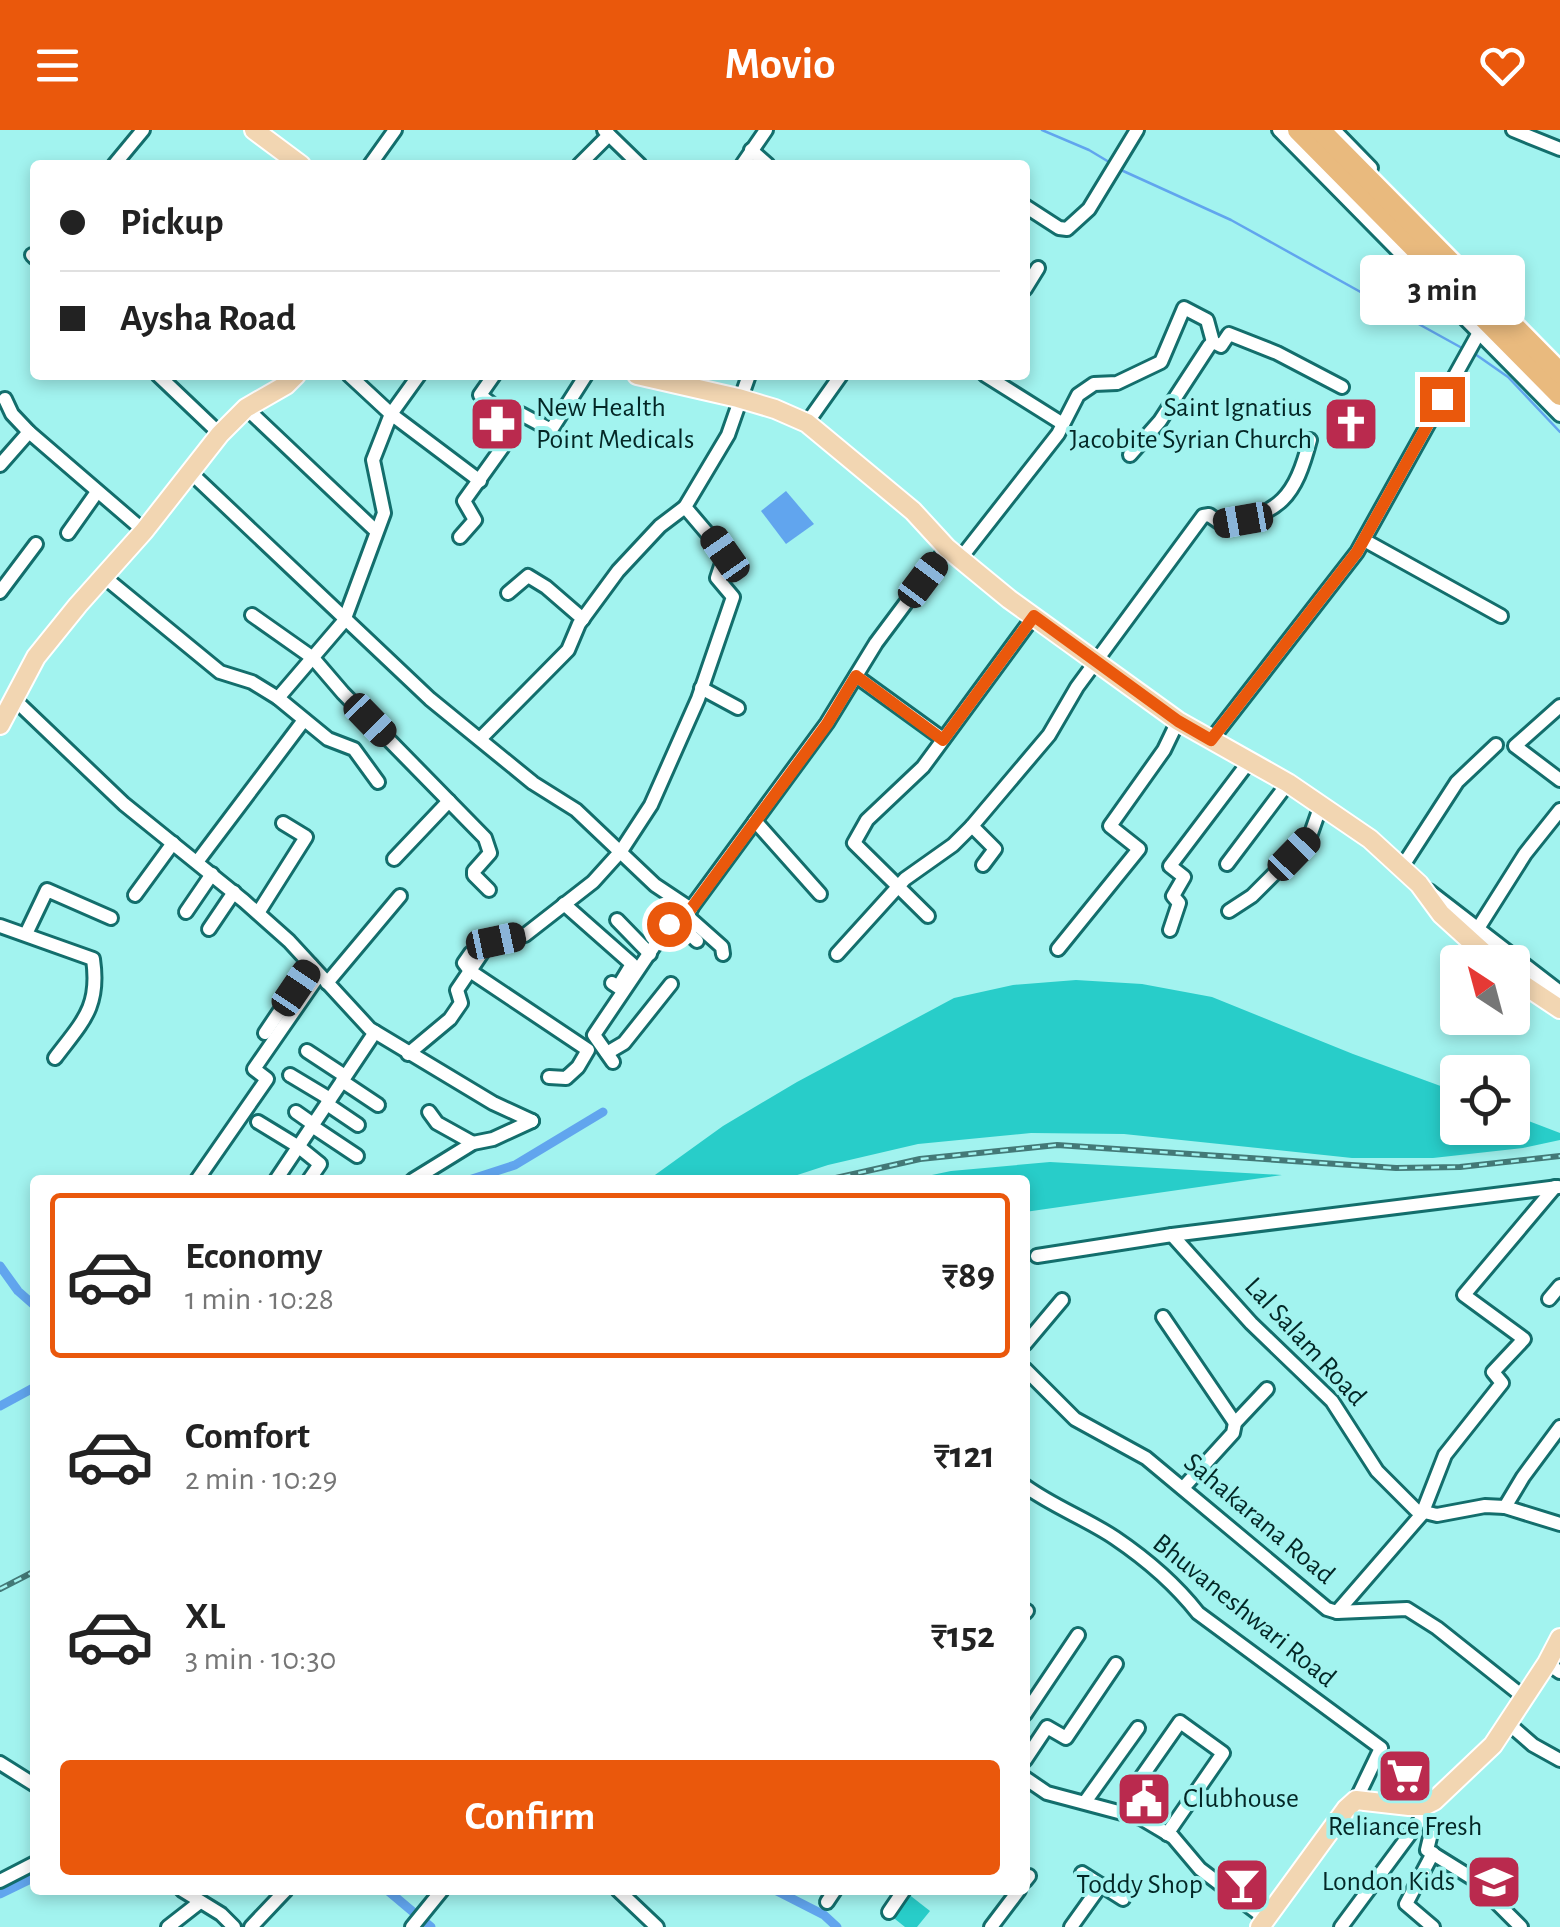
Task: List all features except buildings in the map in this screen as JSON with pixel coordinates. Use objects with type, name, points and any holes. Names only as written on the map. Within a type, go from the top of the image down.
[{"type":"highway","points":[[1298,130],[1560,373]]},
{"type":"highway","points":[[1333,131],[1482,326],[1560,395]]},
{"type":"main road","points":[[264,133],[296,160]]},
{"type":"main road","points":[[0,724],[36,658],[144,532],[220,434],[246,408],[291,380]]},
{"type":"main road","points":[[659,380],[738,398],[808,424],[913,511],[954,553],[1034,616],[1178,721],[1288,784],[1370,839],[1419,884],[1441,914],[1475,945]]},
{"type":"main road","points":[[1530,989],[1560,1008]]},
{"type":"main road","points":[[1263,1923],[1356,1800],[1424,1811],[1465,1774],[1554,1668],[1560,1638]]},
{"type":"street","points":[[118,160],[143,130]]},
{"type":"street","points":[[374,160],[395,130]]},
{"type":"street","points":[[745,160],[766,130]]},
{"type":"street","points":[[1030,209],[1067,229],[1089,208],[1138,130]]},
{"type":"street","points":[[1278,130],[1482,326],[1560,415]]},
{"type":"street","points":[[1513,130],[1560,149]]},
{"type":"street","points":[[1333,131],[1560,361]]},
{"type":"street","points":[[583,160],[607,133],[635,160]]},
{"type":"street","points":[[751,150],[762,160]]},
{"type":"street","points":[[1030,281],[1038,268]]},
{"type":"street","points":[[612,983],[618,987],[650,954],[669,924],[676,928],[686,916],[827,724],[876,643],[1064,424],[1078,395],[1094,384],[1117,383],[1162,362],[1184,308],[1206,320],[1213,342],[1221,346],[1233,334],[1342,387]]},
{"type":"street","points":[[1211,740],[1364,540],[1482,326]]},
{"type":"street","points":[[1130,456],[1160,421],[1213,342]]},
{"type":"street","points":[[163,380],[220,434]]},
{"type":"street","points":[[358,380],[392,414],[480,481]]},
{"type":"street","points":[[278,698],[344,620],[384,512],[373,460],[392,414],[416,380]]},
{"type":"street","points":[[460,538],[475,520],[464,501],[515,423],[480,395],[490,380]]},
{"type":"street","points":[[521,414],[551,430],[583,380]]},
{"type":"street","points":[[480,739],[568,650],[583,619],[618,571],[660,526],[685,507],[728,435],[747,380]]},
{"type":"street","points":[[808,424],[838,380]]},
{"type":"street","points":[[994,380],[1064,424]]},
{"type":"street","points":[[6,398],[12,414],[29,432],[144,532]]},
{"type":"street","points":[[246,408],[376,531]]},
{"type":"street","points":[[0,465],[29,432]]},
{"type":"street","points":[[837,954],[896,887],[972,826],[1050,735],[1097,660],[1203,516],[1209,515],[1222,524],[1274,510],[1290,495],[1302,474],[1310,440]]},
{"type":"street","points":[[190,472],[344,620],[533,783],[576,810],[686,916],[705,943],[722,947],[723,954]]},
{"type":"street","points":[[68,533],[97,492]]},
{"type":"street","points":[[408,1054],[450,1019],[460,1003],[457,990],[464,963],[496,941],[525,934],[593,882],[621,851],[650,805],[701,688],[733,598],[717,578],[725,554],[685,507]]},
{"type":"street","points":[[1364,540],[1501,616]]},
{"type":"street","points":[[0,592],[36,544]]},
{"type":"street","points":[[103,576],[220,672],[252,682],[278,698],[328,740],[354,749],[378,782]]},
{"type":"street","points":[[508,592],[528,576],[546,586],[583,619]]},
{"type":"street","points":[[252,615],[314,658],[343,693],[485,838],[490,853],[474,871],[489,890]]},
{"type":"street","points":[[928,916],[854,843],[867,820],[923,767],[1034,616]]},
{"type":"street","points":[[856,676],[943,740]]},
{"type":"street","points":[[701,688],[738,708]]},
{"type":"street","points":[[13,698],[124,804],[258,913],[375,1032],[493,1104],[532,1121],[494,1139],[473,1143],[421,1175]]},
{"type":"street","points":[[1560,706],[1514,746],[1560,780]]},
{"type":"street","points":[[197,862],[304,720]]},
{"type":"street","points":[[1058,949],[1139,849],[1110,826],[1164,750],[1178,721]]},
{"type":"street","points":[[1402,867],[1456,782],[1496,745]]},
{"type":"street","points":[[1170,930],[1179,902],[1173,896],[1184,876],[1170,866],[1248,763]]},
{"type":"street","points":[[1227,864],[1288,784]]},
{"type":"street","points":[[394,859],[449,801]]},
{"type":"street","points":[[1229,911],[1252,896],[1309,839],[1322,805]]},
{"type":"street","points":[[1477,930],[1525,854],[1560,810]]},
{"type":"street","points":[[755,820],[820,894]]},
{"type":"street","points":[[258,913],[306,837],[283,823]]},
{"type":"street","points":[[972,826],[996,849],[983,865]]},
{"type":"street","points":[[134,895],[173,843]]},
{"type":"street","points":[[186,912],[212,874]]},
{"type":"street","points":[[1419,884],[1560,992]]},
{"type":"street","points":[[26,934],[47,890],[111,918]]},
{"type":"street","points":[[208,929],[234,892]]},
{"type":"street","points":[[264,1033],[400,896]]},
{"type":"street","points":[[564,904],[636,967]]},
{"type":"street","points":[[617,920],[650,954]]},
{"type":"street","points":[[0,926],[93,958],[97,987],[91,1004],[84,1021],[55,1058]]},
{"type":"street","points":[[464,963],[602,1052]]},
{"type":"street","points":[[602,1052],[594,1035],[636,967]]},
{"type":"street","points":[[200,1175],[266,1079],[254,1069],[319,974]]},
{"type":"street","points":[[550,1077],[566,1078],[602,1052],[624,1043],[670,984]]},
{"type":"street","points":[[279,1175],[375,1032]]},
{"type":"street","points":[[307,1051],[378,1105]]},
{"type":"street","points":[[290,1074],[358,1124]]},
{"type":"street","points":[[296,1112],[356,1156]]},
{"type":"street","points":[[429,1112],[437,1123],[473,1143]]},
{"type":"street","points":[[258,1122],[320,1164],[312,1175]]},
{"type":"street","points":[[1037,1256],[1172,1235],[1557,1187]]},
{"type":"street","points":[[1336,1612],[1422,1514],[1445,1456],[1502,1383],[1493,1372],[1524,1340],[1464,1296],[1557,1187]]},
{"type":"street","name":"Lal Salam Road","points":[[1172,1235],[1251,1324],[1332,1402],[1377,1471],[1422,1514]]},
{"type":"street","points":[[1548,1299],[1560,1286]]},
{"type":"street","points":[[1030,1338],[1062,1300]]},
{"type":"street","points":[[1162,1317],[1235,1423]]},
{"type":"street","name":"Sahakarana Road","points":[[1030,1374],[1074,1420],[1146,1458],[1300,1587],[1336,1612],[1407,1610],[1452,1639],[1525,1698]]},
{"type":"street","points":[[1182,1488],[1233,1434],[1235,1423],[1267,1389]]},
{"type":"street","points":[[1505,1507],[1560,1427]]},
{"type":"street","name":"Bhuvaneshwari Road","points":[[1030,1489],[1116,1539],[1181,1592],[1198,1613],[1381,1748],[1356,1800]]},
{"type":"street","points":[[1422,1514],[1505,1507],[1560,1524]]},
{"type":"street","points":[[1030,1707],[1078,1635]]},
{"type":"street","points":[[1030,1752],[1047,1727],[1066,1738],[1116,1664]]},
{"type":"street","points":[[1136,1785],[1180,1722],[1223,1754],[1168,1834]]},
{"type":"street","points":[[1508,1724],[1560,1760]]},
{"type":"street","points":[[1085,1802],[1138,1728]]},
{"type":"street","points":[[0,1763],[30,1782]]},
{"type":"street","points":[[1030,1781],[1048,1792],[1141,1818],[1168,1834],[1200,1869],[1263,1923]]},
{"type":"street","points":[[1424,1811],[1432,1829],[1427,1850],[1472,1878],[1520,1927]]},
{"type":"street","points":[[1342,1927],[1424,1811]]},
{"type":"street","points":[[1433,1854],[1406,1904],[1433,1927]]},
{"type":"street","points":[[0,1881],[30,1866]]},
{"type":"street","points":[[1082,1873],[1123,1900]]},
{"type":"street","points":[[1071,1927],[1101,1885]]},
{"type":"street","points":[[190,1895],[234,1927]]},
{"type":"street","points":[[251,1927],[281,1895]]},
{"type":"street","points":[[417,1922],[438,1895]]},
{"type":"street","points":[[623,1895],[656,1927]]},
{"type":"street","points":[[888,1912],[900,1895]]},
{"type":"street","points":[[991,1927],[1015,1895]]},
{"type":"street","points":[[172,1926],[200,1902]]},
{"type":"shaded area","points":[[786,491],[814,524],[786,544],[761,511]]},
{"type":"shaded area","points":[[1076,980],[1142,984],[1212,997],[1440,1086],[1440,1145],[1530,1145],[1530,1122],[1560,1133],[1560,1140],[1523,1148],[1433,1158],[1352,1158],[1124,1134],[1031,1133],[918,1144],[797,1175],[655,1175],[723,1126],[797,1082],[954,998],[1013,985]]},
{"type":"shaded area","points":[[1050,1162],[1282,1175],[1030,1211],[1030,1175],[932,1175]]},
{"type":"shaded area","points":[[905,1895],[930,1911],[917,1927],[905,1927],[890,1915]]},
{"type":"waterway","points":[[1042,130],[1109,162]]},
{"type":"waterway","points":[[1121,170],[1231,220],[1411,320]]},
{"type":"waterway","points":[[1415,322],[1462,348]]},
{"type":"waterway","points":[[1475,354],[1508,377],[1560,432]]},
{"type":"waterway","points":[[484,1175],[515,1165],[603,1112]]},
{"type":"waterway","points":[[0,1266],[30,1302]]},
{"type":"waterway","points":[[0,1406],[30,1390]]},
{"type":"waterway","points":[[0,1894],[30,1879]]},
{"type":"waterway","points":[[393,1895],[431,1927]]},
{"type":"waterway","points":[[785,1895],[824,1915],[837,1927]]},
{"type":"railway","points":[[849,1175],[920,1159],[1057,1145],[1396,1168],[1460,1167],[1560,1156]]},
{"type":"railway","points":[[0,1589],[30,1574]]},
{"type":"place","name":"New Health Point Medicals","points":[[497,424]]},
{"type":"place","name":"Saint Ignatius Jacobite Syrian Church","points":[[1351,424]]},
{"type":"place","name":"Reliance Fresh","points":[[1405,1776]]},
{"type":"place","name":"Clubhouse","points":[[1144,1799]]},
{"type":"place","name":"London Kids","points":[[1494,1882]]},
{"type":"place","name":"Toddy Shop","points":[[1242,1885]]},
{"type":"route","points":[[669,924],[676,928],[691,909],[827,724],[856,676],[943,740],[1034,616],[1178,721],[1211,740],[1357,552],[1442,399]]}]
